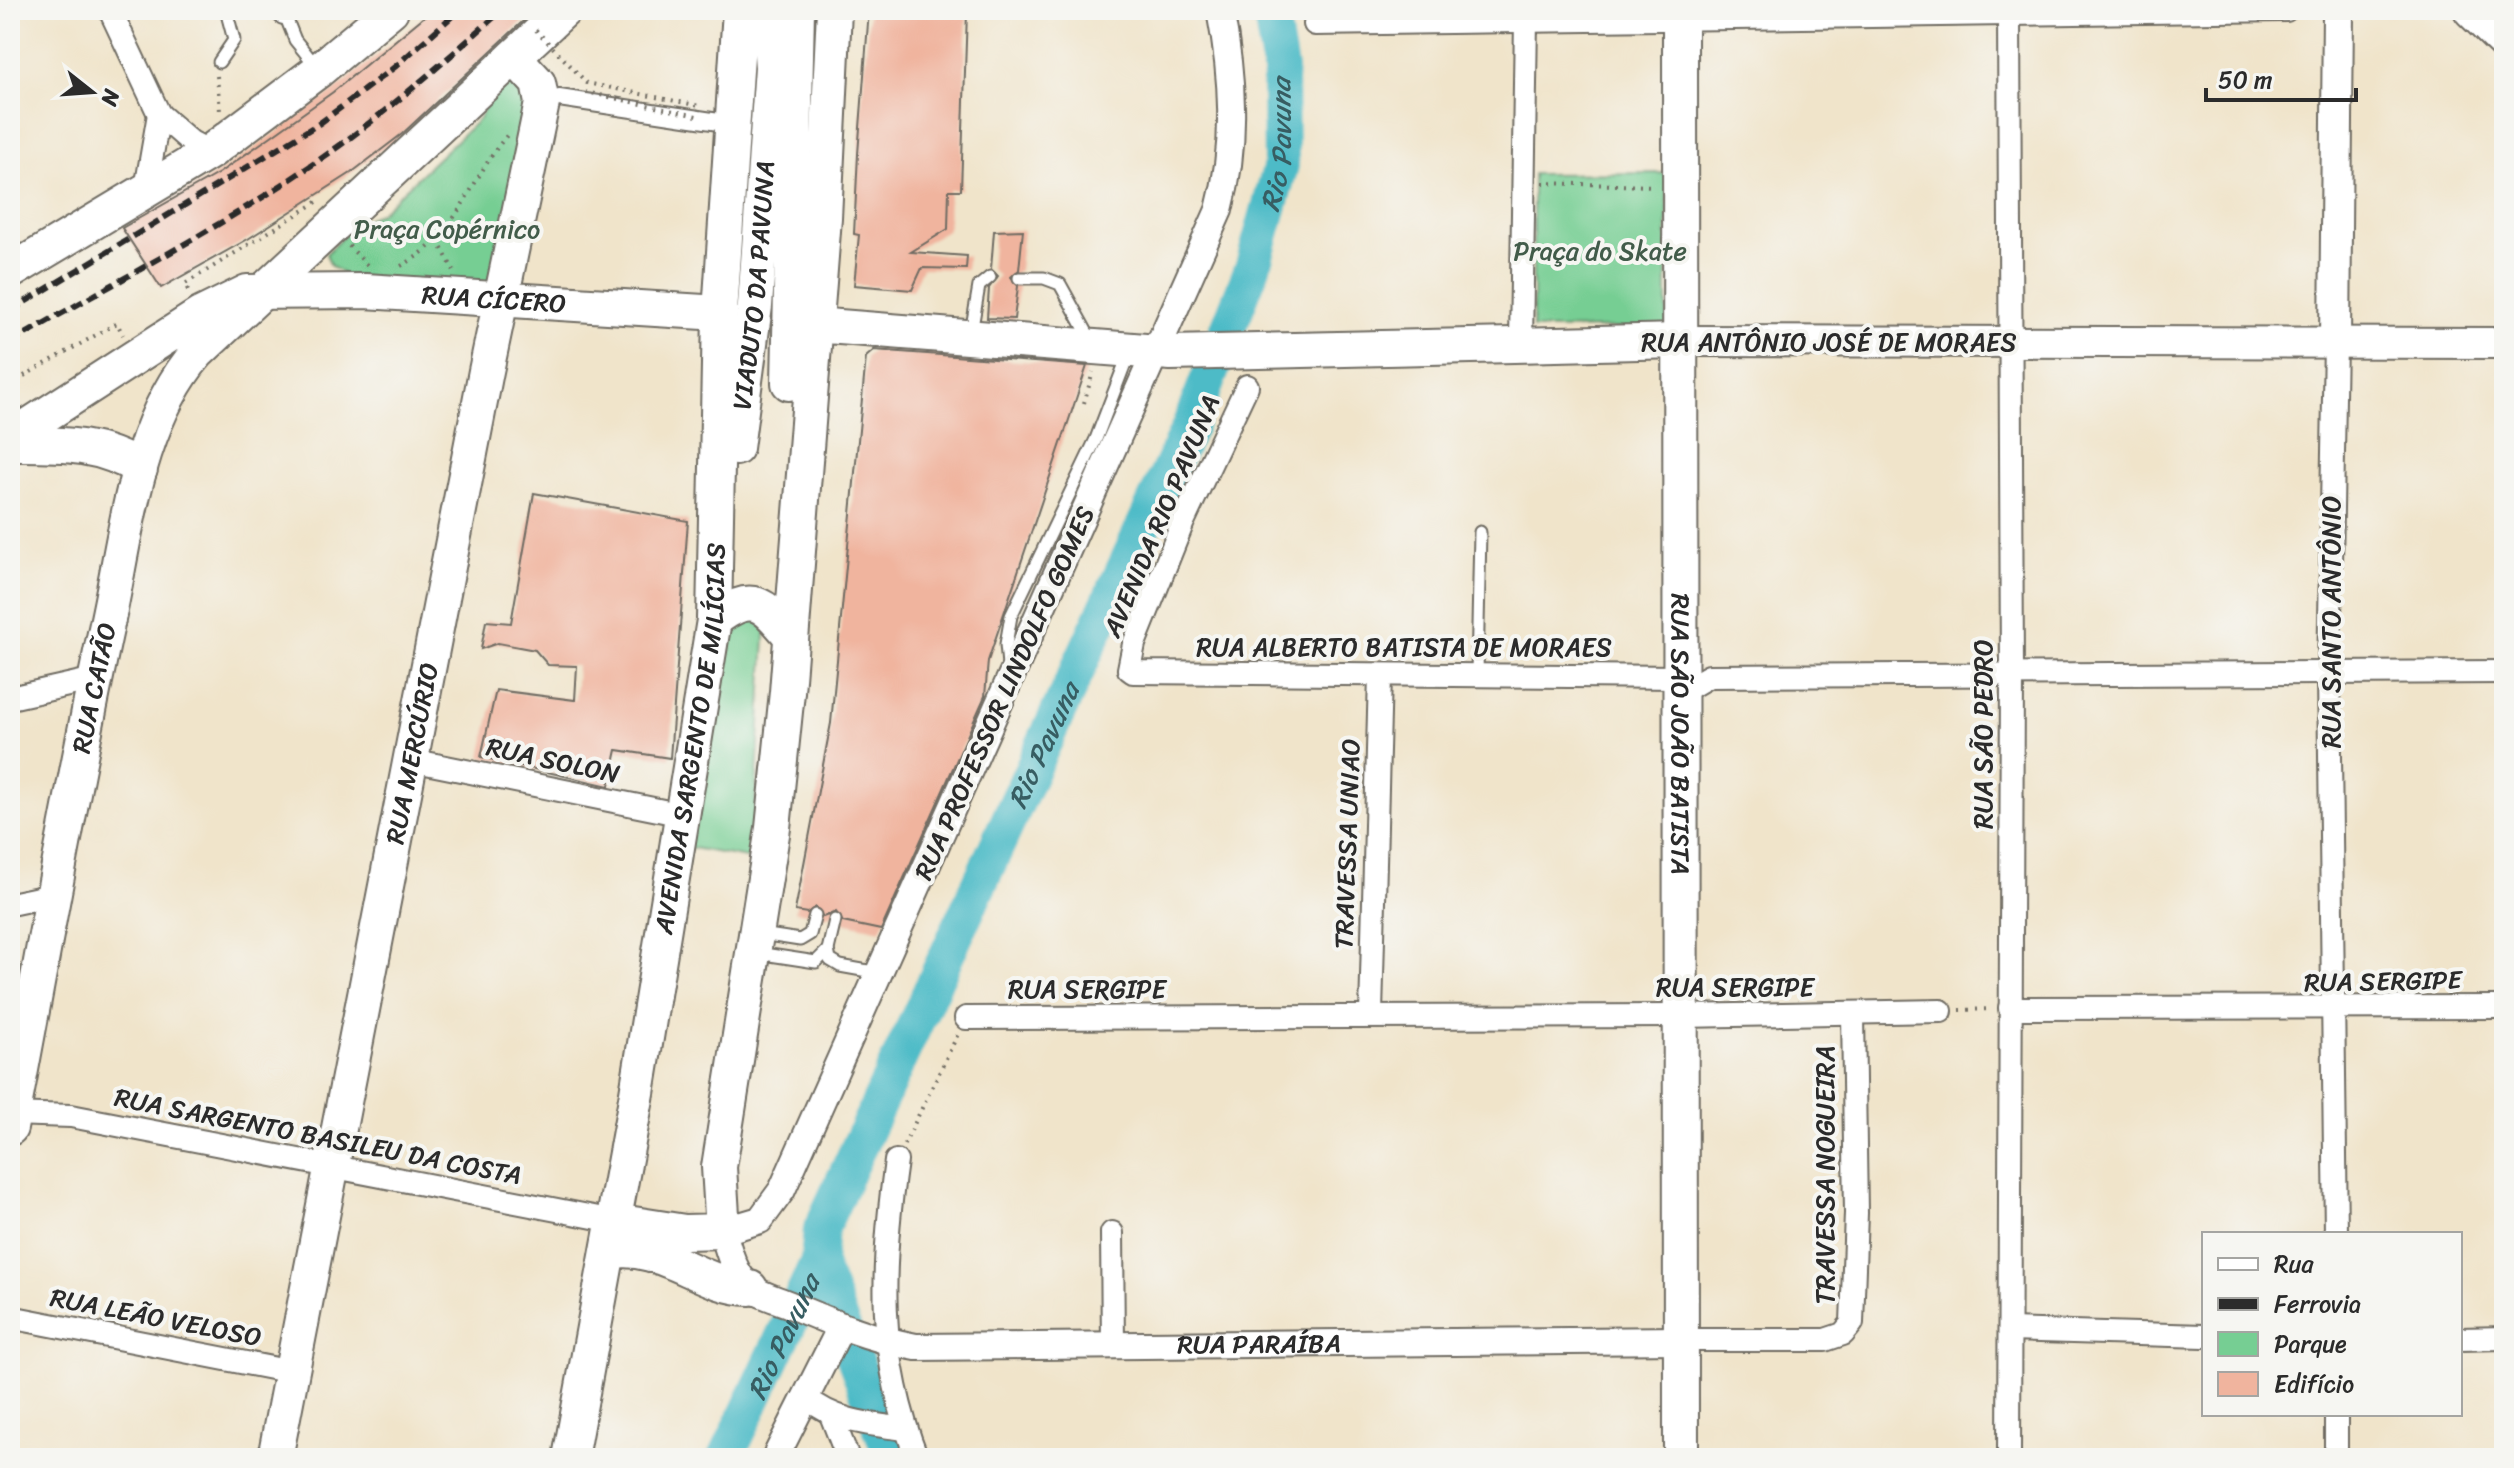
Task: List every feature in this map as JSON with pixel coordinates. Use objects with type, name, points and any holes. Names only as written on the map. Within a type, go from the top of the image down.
[{"type":"main road","points":[[14,265],[216,146],[319,70],[391,10]]},
{"type":"main road","name":"RUA CATÃO","points":[[11,1119],[95,679],[140,469],[156,422],[182,370],[564,10]]},
{"type":"main road","name":"AVENIDA SARGENTO DE MILÍCIAS","points":[[570,1458],[611,1237],[714,620],[720,313],[740,10]]},
{"type":"main road","name":"VIADUTO DA PAVUNA","points":[[715,559],[734,461],[755,306],[772,67],[768,10]]},
{"type":"main road","name":"VIADUTO DA PAVUNA","points":[[790,635],[795,556],[790,459],[802,318],[797,10]]},
{"type":"main road","points":[[834,10],[833,77],[802,318],[970,337],[1154,352]]},
{"type":"main road","name":"RUA SANTO ANTÔNIO","points":[[2335,342],[2338,10]]},
{"type":"main road","points":[[2471,10],[2504,42]]},
{"type":"main road","name":"RUA SÃO JOÃO BATISTA","points":[[1680,14],[1680,341],[1688,675],[1681,1016],[1681,1458]]},
{"type":"main road","name":"RUA MERCÚRIO","points":[[275,1458],[330,1165],[542,103],[538,83],[514,57]]},
{"type":"main road","points":[[10,438],[223,301],[267,289]]},
{"type":"main road","name":"RUA CÍCERO","points":[[267,289],[720,313]]},
{"type":"main road","name":"RUA ANTÔNIO JOSÉ DE MORAES","points":[[1154,352],[1680,341],[2504,343]]},
{"type":"main road","points":[[10,444],[89,446],[107,450],[140,469]]},
{"type":"main road","points":[[714,620],[734,607],[756,603],[769,610],[790,635],[773,828],[719,1167],[723,1231]]},
{"type":"main road","name":"RUA PROFESSOR LINDOLFO GOMES","points":[[611,1237],[723,1231]]},
{"type":"main road","points":[[611,1237],[637,1252],[729,1286],[750,1288]]},
{"type":"street","points":[[110,10],[159,114],[191,142],[216,146]]},
{"type":"street","name":"RUA PROFESSOR LINDOLFO GOMES","points":[[723,1231],[760,1220],[782,1190],[1154,352],[1210,233],[1227,182],[1232,101],[1220,10]]},
{"type":"street","points":[[1315,24],[1680,14],[2286,10]]},
{"type":"street","name":"RUA SÃO PEDRO","points":[[2009,12],[2012,673],[2009,1458]]},
{"type":"street","points":[[1521,344],[1526,19]]},
{"type":"street","points":[[559,98],[732,124]]},
{"type":"street","points":[[146,189],[159,114]]},
{"type":"street","name":"RUA SANTO ANTÔNIO","points":[[2335,342],[2329,675],[2336,1232]]},
{"type":"street","name":"AVENIDA RIO PAVUNA","points":[[1129,669],[1134,644],[1183,522],[1247,386]]},
{"type":"street","name":"RUA ALBERTO BATISTA DE MORAES","points":[[1129,669],[1139,674],[1380,675],[2329,675],[2504,672]]},
{"type":"street","name":"TRAVESSA UNIAO","points":[[1371,1014],[1380,675]]},
{"type":"street","points":[[10,698],[95,679]]},
{"type":"street","name":"RUA SOLON","points":[[411,760],[683,815]]},
{"type":"street","points":[[10,904],[53,895]]},
{"type":"street","name":"RUA SERGIPE","points":[[2010,1008],[2334,1010],[2504,1007]]},
{"type":"street","name":"RUA SERGIPE","points":[[966,1018],[1371,1014],[1681,1016],[1941,1011]]},
{"type":"street","name":"TRAVESSA NOGUEIRA","points":[[1843,1334],[1852,1323],[1854,1310],[1853,1014]]},
{"type":"street","name":"RUA SARGENTO BASILEU DA COSTA","points":[[11,1119],[71,1116],[330,1165],[611,1237]]},
{"type":"street","points":[[896,1161],[886,1232],[885,1342],[901,1428],[917,1458]]},
{"type":"street","points":[[723,1231],[737,1271],[750,1288]]},
{"type":"street","points":[[1112,1233],[1113,1346]]},
{"type":"street","name":"RUA PARAÍBA","points":[[750,1288],[835,1330],[885,1342],[954,1350],[1326,1341],[1825,1340],[1843,1334]]},
{"type":"street","name":"RUA LEÃO VELOSO","points":[[10,1317],[292,1372]]},
{"type":"street","points":[[775,1458],[835,1330]]},
{"type":"street","points":[[2010,1330],[2202,1336]]},
{"type":"street","points":[[2462,1339],[2504,1338]]},
{"type":"street","points":[[805,1397],[840,1418],[901,1428]]},
{"type":"street","points":[[2336,1416],[2336,1458]]},
{"type":"street","points":[[840,1418],[848,1458]]},
{"type":"lane","points":[[219,62],[234,40],[226,10]]},
{"type":"lane","points":[[285,11],[295,40],[319,70]]},
{"type":"lane","points":[[970,337],[979,286],[990,277]]},
{"type":"lane","points":[[1019,278],[1044,278],[1060,284],[1095,347]]},
{"type":"lane","points":[[1477,673],[1480,532]]},
{"type":"lane","points":[[755,943],[800,940],[810,934],[815,915]]},
{"type":"lane","points":[[755,943],[810,962],[821,960],[828,950],[835,920]]},
{"type":"lane","points":[[828,950],[835,964],[879,973]]},
{"type":"path","points":[[536,30],[587,83],[700,106],[697,116],[586,92]]},
{"type":"path","points":[[216,146],[219,62]]},
{"type":"path","points":[[396,268],[438,241],[450,227],[481,169],[510,131]]},
{"type":"path","points":[[1524,182],[1680,187]]},
{"type":"path","points":[[193,299],[185,284],[309,207],[307,202]]},
{"type":"path","points":[[369,267],[382,270]]},
{"type":"path","points":[[10,384],[117,323],[126,342]]},
{"type":"path","points":[[1941,1011],[2010,1008]]},
{"type":"path","points":[[896,1161],[966,1018]]},
{"type":"green space","name":"Praça Copérnico","points":[[508,81],[522,86],[528,93],[498,292],[345,275],[331,266],[326,254],[355,224],[380,213],[479,119],[489,98]]},
{"type":"green space","name":"Praça do Skate","points":[[1667,173],[1667,328],[1533,329],[1533,174]]},
{"type":"green space","points":[[738,612],[766,621],[752,859],[687,847]]},
{"type":"building","points":[[432,10],[535,10],[402,134],[351,173],[248,239],[161,288],[122,228],[219,173],[333,92]]},
{"type":"building","points":[[869,10],[967,12],[961,190],[949,190],[948,229],[911,252],[967,256],[966,269],[922,268],[912,290],[854,285],[859,235],[854,234],[858,154]]},
{"type":"building","points":[[1023,230],[1019,270],[1011,277],[1018,286],[1014,319],[987,318],[989,288],[998,276],[991,269],[994,231]]},
{"type":"building","points":[[874,350],[1087,366],[988,661],[985,696],[881,930],[843,922],[836,912],[823,917],[816,907],[807,913],[795,911],[831,723],[866,357]]},
{"type":"building","points":[[534,493],[688,521],[670,758],[617,750],[609,786],[481,757],[496,690],[575,700],[577,666],[548,665],[535,650],[498,643],[481,649],[486,621],[511,623]]},
{"type":"waterway","name":"Rio Pavuna","points":[[726,1458],[818,1262],[821,1229],[1189,427],[1253,266],[1281,165],[1280,69],[1270,10]]},
{"type":"waterway","points":[[818,1262],[892,1458]]},
{"type":"railway","points":[[10,311],[320,123],[396,66],[459,10]]},
{"type":"railway","points":[[10,343],[219,224],[300,173],[381,114],[502,10]]}]
